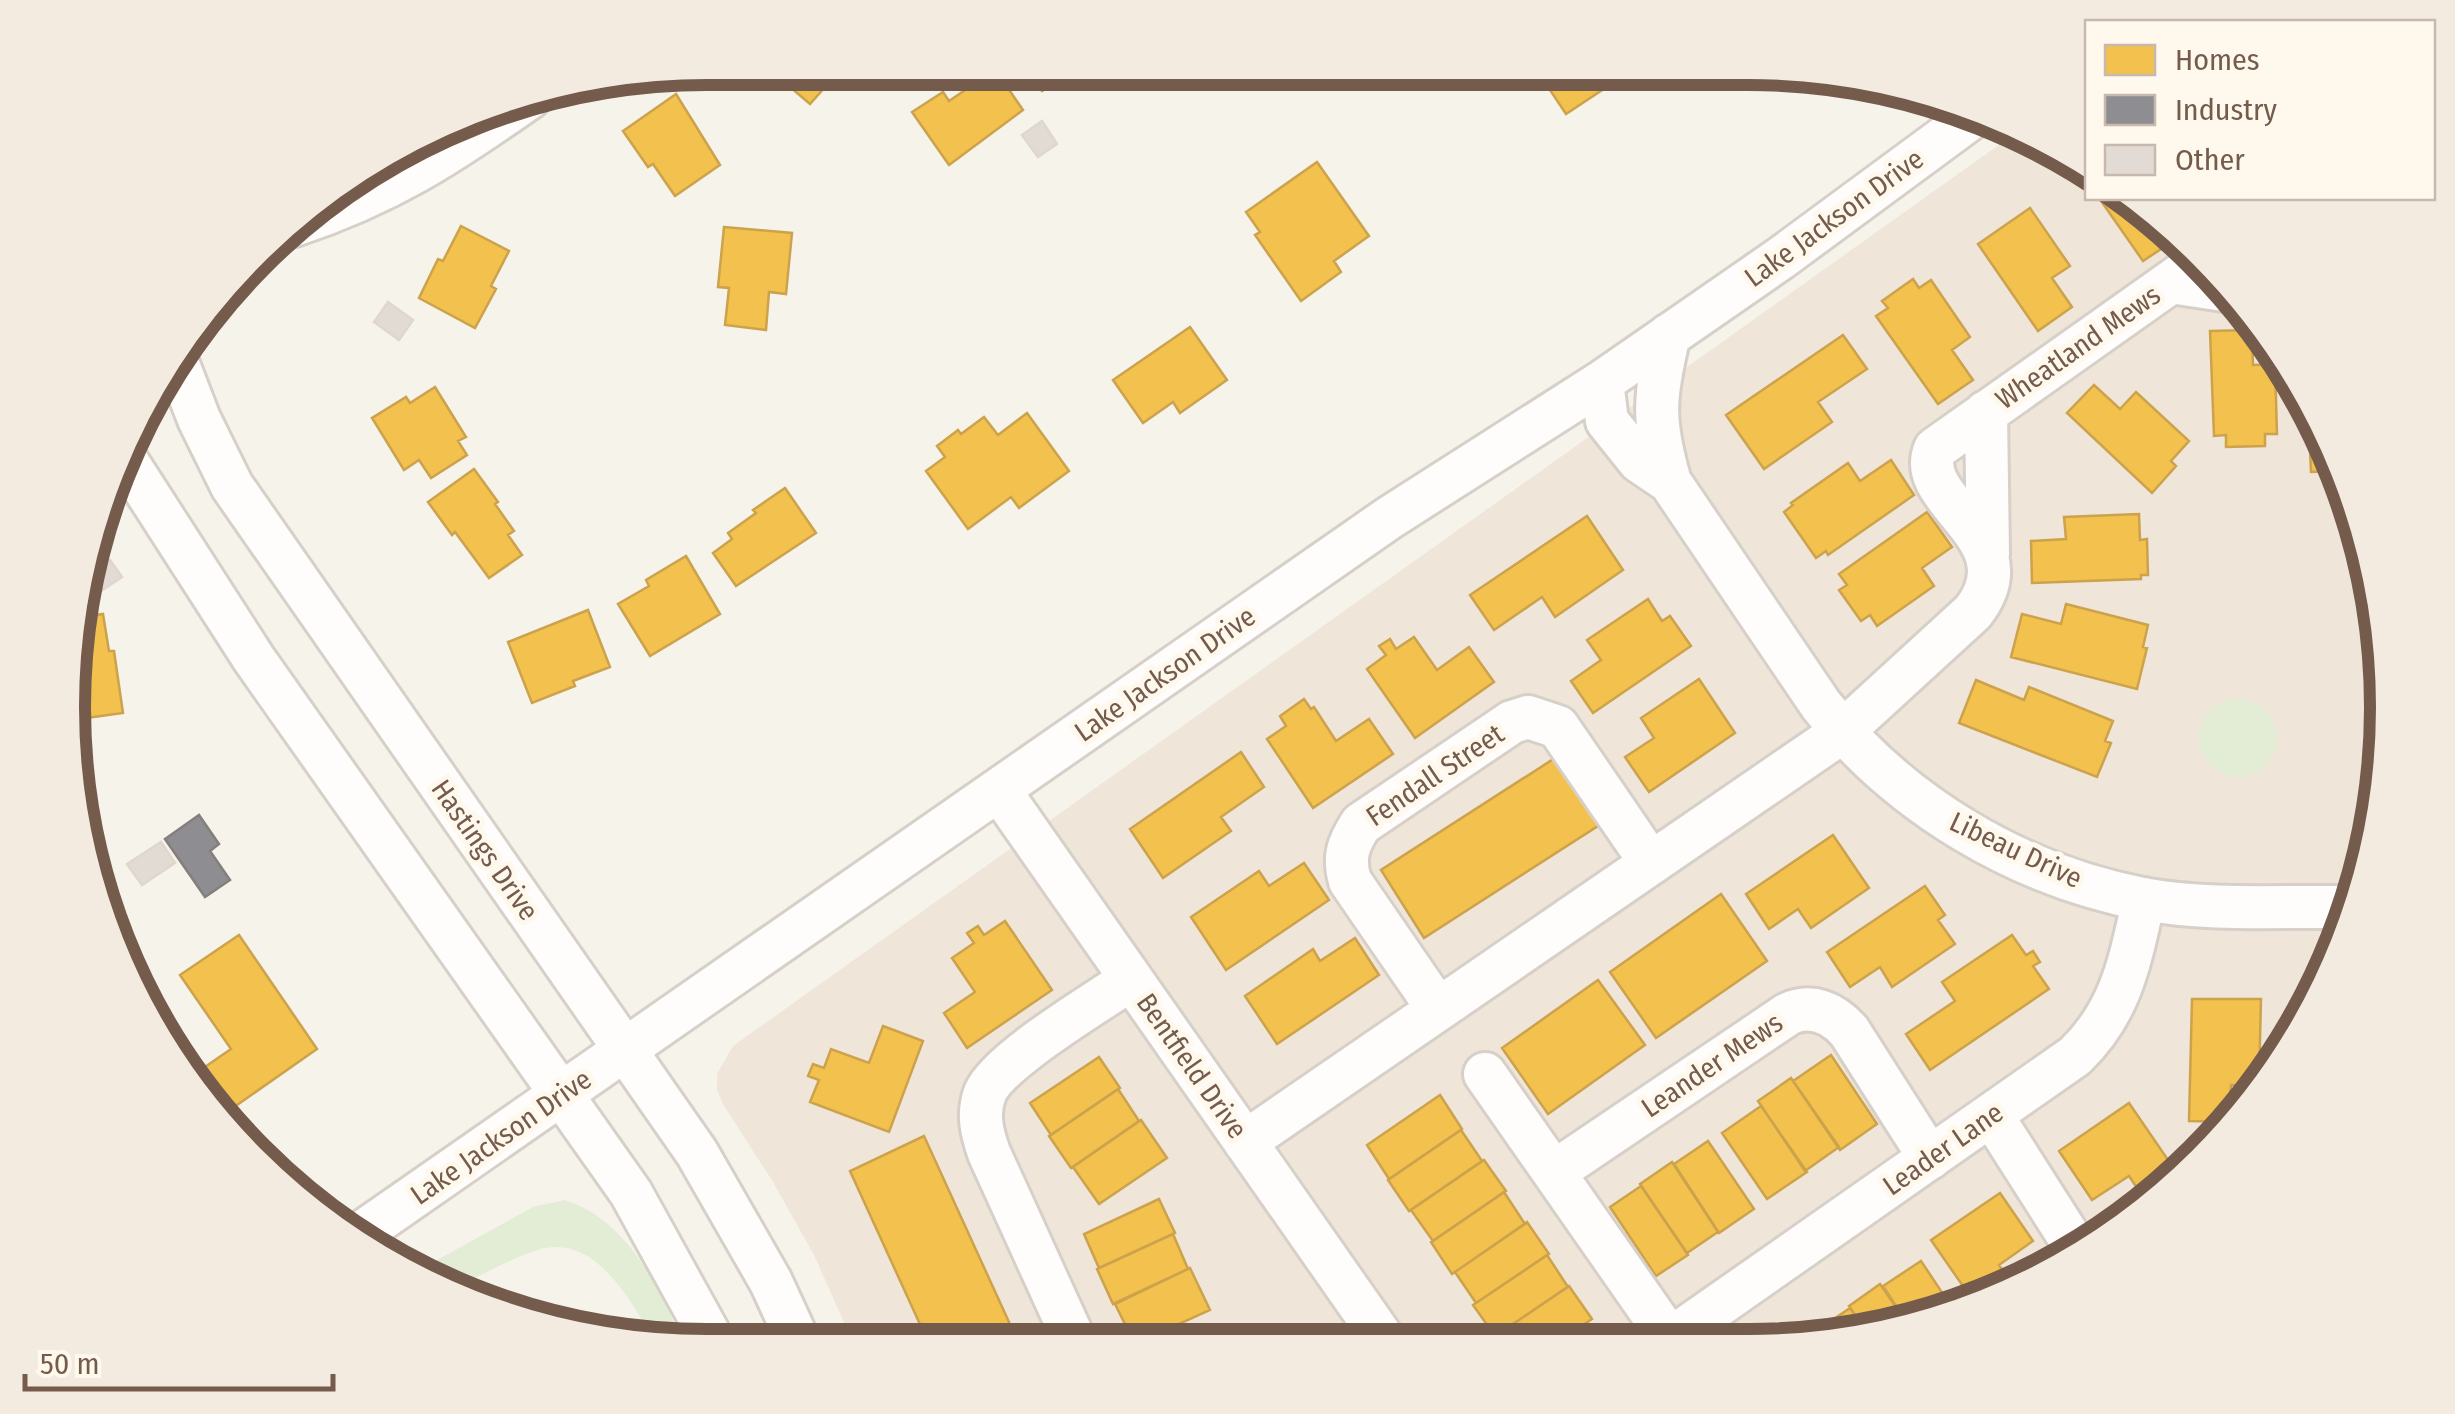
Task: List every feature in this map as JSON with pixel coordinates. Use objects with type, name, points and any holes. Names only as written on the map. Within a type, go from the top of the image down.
[{"type":"street","points":[[330,213],[398,184],[491,124]]},
{"type":"street","name":"Lake Jackson Drive","points":[[368,1228],[1389,518],[1670,335],[1963,124]]},
{"type":"street","name":"Wheatland Mews","points":[[1842,732],[1973,612],[1986,592],[1988,554],[1936,478],[1931,462],[1936,450],[1946,439],[2183,274]]},
{"type":"street","name":"Libeau Drive","points":[[1670,335],[1655,415],[1670,482],[1842,732],[1902,787],[1988,844],[2060,876],[2144,899],[2225,906],[2337,907]]},
{"type":"street","name":"Hastings Drive","points":[[182,374],[232,486],[447,798],[627,1049],[696,1153],[792,1329]]},
{"type":"street","name":"Libeau Drive","points":[[1602,382],[1608,421],[1639,461],[1670,482]]},
{"type":"street","points":[[132,469],[254,659],[632,1193],[706,1329]]},
{"type":"street","name":"Fendall Street","points":[[1438,1010],[1350,881],[1344,861],[1349,842],[1361,824],[1512,722],[1528,717],[1558,727],[1651,863]]},
{"type":"street","points":[[1245,1142],[1842,732]]},
{"type":"street","name":"Bentfield Drive","points":[[999,790],[1376,1329]]},
{"type":"street","name":"Leader Lane","points":[[1684,1329],[2075,1056],[2096,1035],[2121,990],[2144,899]]},
{"type":"street","points":[[1069,1329],[986,1143],[980,1117],[982,1103],[993,1079],[1014,1061],[1131,979]]},
{"type":"street","name":"Leander Mews","points":[[1554,1172],[1788,1014],[1808,1009],[1834,1016],[1849,1032],[1930,1158]]},
{"type":"street","points":[[1485,1074],[1661,1329]]},
{"type":"street","points":[[1992,1116],[2070,1239]]},
{"type":"shaded area","points":[[2005,141],[2085,184],[2085,200],[2108,200],[2127,214],[2216,297],[2287,396],[2337,507],[2365,626],[2369,748],[2349,868],[2306,982],[2241,1086],[2158,1175],[2059,1246],[1948,1296],[1869,1317],[1789,1328],[847,1329],[814,1255],[717,1090],[717,1074],[733,1046]]},
{"type":"green space","points":[[2238,699],[2253,702],[2265,711],[2274,723],[2274,753],[2265,765],[2253,774],[2238,777],[2223,774],[2211,765],[2202,753],[2199,738],[2202,723],[2211,711],[2223,702]]},
{"type":"green space","points":[[564,1200],[606,1222],[652,1279],[676,1328],[645,1326],[609,1274],[577,1251],[558,1247],[538,1250],[467,1281],[430,1264],[533,1207]]},
{"type":"building: Homes","points":[[788,85],[827,85],[810,104]]},
{"type":"building: Homes","points":[[973,85],[981,88],[1006,85],[1023,110],[949,165],[912,112],[943,92],[949,101]]},
{"type":"building: Homes","points":[[1547,85],[1610,85],[1566,114]]},
{"type":"building: Homes","points":[[676,94],[720,165],[675,196],[623,131]]},
{"type":"building: Homes","points":[[1317,162],[1369,236],[1334,261],[1341,272],[1301,301],[1255,235],[1260,232],[1246,212]]},
{"type":"building: Homes","points":[[2100,200],[2108,200],[2166,246],[2143,261]]},
{"type":"building: Homes","points":[[2030,208],[2070,266],[2052,278],[2072,307],[2038,331],[1978,244]]},
{"type":"building: Homes","points":[[461,226],[509,251],[491,286],[496,289],[475,328],[419,298],[438,259],[443,261]]},
{"type":"building: Homes","points":[[724,227],[792,233],[786,294],[769,292],[766,330],[725,325],[729,288],[718,287]]},
{"type":"building: Homes","points":[[1913,279],[1919,288],[1931,280],[1970,337],[1952,350],[1973,380],[1938,404],[1876,316],[1888,308],[1882,301]]},
{"type":"building: Homes","points":[[1190,327],[1227,380],[1180,413],[1173,402],[1143,423],[1113,380]]},
{"type":"building: Homes","points":[[2243,330],[2252,344],[2253,365],[2267,364],[2275,378],[2277,434],[2265,434],[2265,446],[2226,447],[2226,435],[2214,436],[2210,331]]},
{"type":"building: Homes","points":[[1843,335],[1867,369],[1818,402],[1832,422],[1764,469],[1726,415]]},
{"type":"building: Homes","points":[[2094,385],[2120,409],[2136,392],[2189,441],[2171,461],[2176,466],[2152,493],[2067,413]]},
{"type":"building: Homes","points":[[435,387],[466,437],[458,441],[467,455],[431,478],[419,460],[404,470],[372,418],[406,397],[410,403]]},
{"type":"building: Homes","points":[[1027,413],[1069,471],[1019,508],[1011,497],[968,529],[926,471],[945,457],[937,446],[984,417],[998,435]]},
{"type":"building: Homes","points":[[2310,440],[2324,471],[2311,472]]},
{"type":"building: Homes","points":[[1891,460],[1914,495],[1828,555],[1826,551],[1816,558],[1784,512],[1848,463],[1860,481]]},
{"type":"building: Homes","points":[[474,469],[498,502],[495,504],[514,531],[508,535],[522,555],[489,578],[428,502]]},
{"type":"building: Homes","points":[[785,488],[816,533],[736,586],[713,553],[732,539],[728,533],[756,513],[753,510]]},
{"type":"building: Homes","points":[[1927,512],[1952,547],[1922,568],[1934,586],[1877,626],[1870,615],[1861,621],[1839,590],[1847,585],[1839,574]]},
{"type":"building: Homes","points":[[2139,514],[2140,540],[2147,539],[2148,575],[2141,575],[2141,579],[2032,583],[2031,541],[2066,539],[2064,517]]},
{"type":"building: Homes","points":[[1587,516],[1623,570],[1555,617],[1542,597],[1494,630],[1470,595]]},
{"type":"building: Homes","points":[[686,556],[720,614],[650,656],[618,604],[649,586],[646,580]]},
{"type":"building: Homes","points":[[1648,599],[1662,621],[1670,616],[1691,646],[1593,713],[1571,681],[1601,660],[1587,640]]},
{"type":"building: Homes","points":[[2066,604],[2148,625],[2137,689],[2011,657],[2022,614],[2061,624]]},
{"type":"building: Homes","points":[[588,610],[610,667],[532,703],[508,642]]},
{"type":"building: Homes","points":[[103,614],[109,651],[114,651],[123,713],[85,718],[86,666],[92,616]]},
{"type":"building: Homes","points":[[1414,637],[1437,670],[1469,647],[1494,682],[1415,738],[1367,669],[1386,655],[1379,646],[1390,639],[1396,649]]},
{"type":"building: Homes","points":[[1699,679],[1735,733],[1649,792],[1625,757],[1654,738],[1641,718]]},
{"type":"building: Homes","points":[[1976,680],[2024,700],[2029,687],[2113,721],[2105,741],[2111,743],[2097,777],[1959,723]]},
{"type":"building: Homes","points":[[1304,699],[1311,709],[1314,707],[1336,741],[1369,719],[1393,754],[1313,808],[1267,739],[1286,726],[1280,716]]},
{"type":"building: Homes","points":[[1241,752],[1264,787],[1221,817],[1231,831],[1163,878],[1130,829]]},
{"type":"building: Homes","points":[[1558,756],[1601,824],[1424,938],[1381,870]]},
{"type":"building: Homes","points":[[1833,835],[1869,888],[1811,928],[1798,909],[1769,929],[1746,894]]},
{"type":"building: Homes","points":[[1304,863],[1329,900],[1226,970],[1191,917],[1259,871],[1269,886]]},
{"type":"building: Homes","points":[[1925,886],[1945,915],[1938,920],[1955,944],[1892,987],[1880,967],[1850,987],[1827,952]]},
{"type":"building: Homes","points":[[1721,894],[1767,961],[1656,1038],[1610,972]]},
{"type":"building: Homes","points":[[1005,921],[1052,990],[967,1048],[944,1013],[975,992],[952,958],[974,943],[967,933],[978,926],[984,935]]},
{"type":"building: Homes","points":[[239,935],[317,1049],[232,1108],[202,1069],[231,1049],[180,975]]},
{"type":"building: Homes","points":[[2012,935],[2026,955],[2033,951],[2040,962],[2033,966],[2049,989],[1930,1070],[1906,1034],[1955,1001],[1942,982]]},
{"type":"building: Homes","points":[[1355,938],[1379,975],[1277,1044],[1245,996],[1313,949],[1320,961]]},
{"type":"building: Homes","points":[[1598,980],[1645,1045],[1548,1114],[1502,1048]]},
{"type":"building: Homes","points":[[2192,999],[2261,999],[2260,1061],[2241,1085],[2231,1085],[2230,1099],[2212,1122],[2189,1121]]},
{"type":"building: Homes","points":[[883,1026],[923,1041],[889,1132],[810,1102],[819,1080],[808,1076],[813,1064],[824,1068],[831,1049],[869,1063]]},
{"type":"building: Homes","points":[[1831,1055],[1877,1124],[1840,1150],[1793,1081]]},
{"type":"building: Homes","points":[[1099,1057],[1120,1088],[1051,1135],[1030,1103]]},
{"type":"building: Homes","points":[[1791,1078],[1839,1147],[1805,1171],[1758,1101]]},
{"type":"building: Homes","points":[[1118,1089],[1139,1121],[1071,1168],[1049,1136]]},
{"type":"building: Homes","points":[[1440,1095],[1462,1129],[1389,1179],[1367,1145]]},
{"type":"building: Homes","points":[[2129,1103],[2170,1163],[2139,1191],[2129,1176],[2092,1200],[2059,1151]]},
{"type":"building: Homes","points":[[1761,1106],[1807,1172],[1767,1199],[1722,1133]]},
{"type":"building: Homes","points":[[1141,1120],[1167,1158],[1099,1204],[1073,1167]]},
{"type":"building: Homes","points":[[1461,1130],[1482,1161],[1409,1211],[1388,1180]]},
{"type":"building: Homes","points":[[924,1136],[1012,1329],[922,1329],[850,1171]]},
{"type":"building: Homes","points":[[1708,1141],[1754,1209],[1719,1233],[1674,1164]]},
{"type":"building: Homes","points":[[1484,1160],[1506,1191],[1433,1241],[1411,1210]]},
{"type":"building: Homes","points":[[1672,1162],[1718,1232],[1687,1253],[1640,1184]]},
{"type":"building: Homes","points":[[1641,1186],[1688,1255],[1656,1276],[1610,1207]]},
{"type":"building: Homes","points":[[1504,1192],[1525,1224],[1452,1274],[1431,1242]]},
{"type":"building: Homes","points":[[2000,1193],[2033,1241],[1999,1265],[2005,1273],[1965,1290],[1931,1240]]},
{"type":"building: Homes","points":[[1159,1199],[1175,1233],[1099,1268],[1084,1234]]},
{"type":"building: Homes","points":[[1527,1222],[1549,1254],[1476,1303],[1455,1272]]},
{"type":"building: Homes","points":[[1173,1234],[1188,1269],[1113,1304],[1097,1269]]},
{"type":"building: Homes","points":[[1547,1255],[1568,1287],[1505,1329],[1490,1329],[1473,1305]]},
{"type":"building: Homes","points":[[1921,1261],[1945,1297],[1899,1310],[1883,1286]]},
{"type":"building: Homes","points":[[1190,1268],[1210,1310],[1168,1329],[1128,1329],[1115,1304]]},
{"type":"building: Homes","points":[[1880,1284],[1898,1310],[1858,1319],[1849,1306]]},
{"type":"building: Homes","points":[[1569,1286],[1592,1319],[1577,1329],[1506,1329]]},
{"type":"building: Homes","points":[[1850,1308],[1857,1319],[1829,1324],[1826,1324]]},
{"type":"building: Industry","points":[[199,815],[219,844],[210,851],[230,880],[205,897],[165,839]]},
{"type":"building: Other","points":[[1042,121],[1057,144],[1038,157],[1022,135]]},
{"type":"building: Other","points":[[388,302],[413,320],[399,340],[374,322]]},
{"type":"building: Other","points":[[110,560],[122,577],[101,591],[97,586],[101,566]]},
{"type":"building: Other","points":[[161,842],[175,863],[142,885],[127,864]]}]
